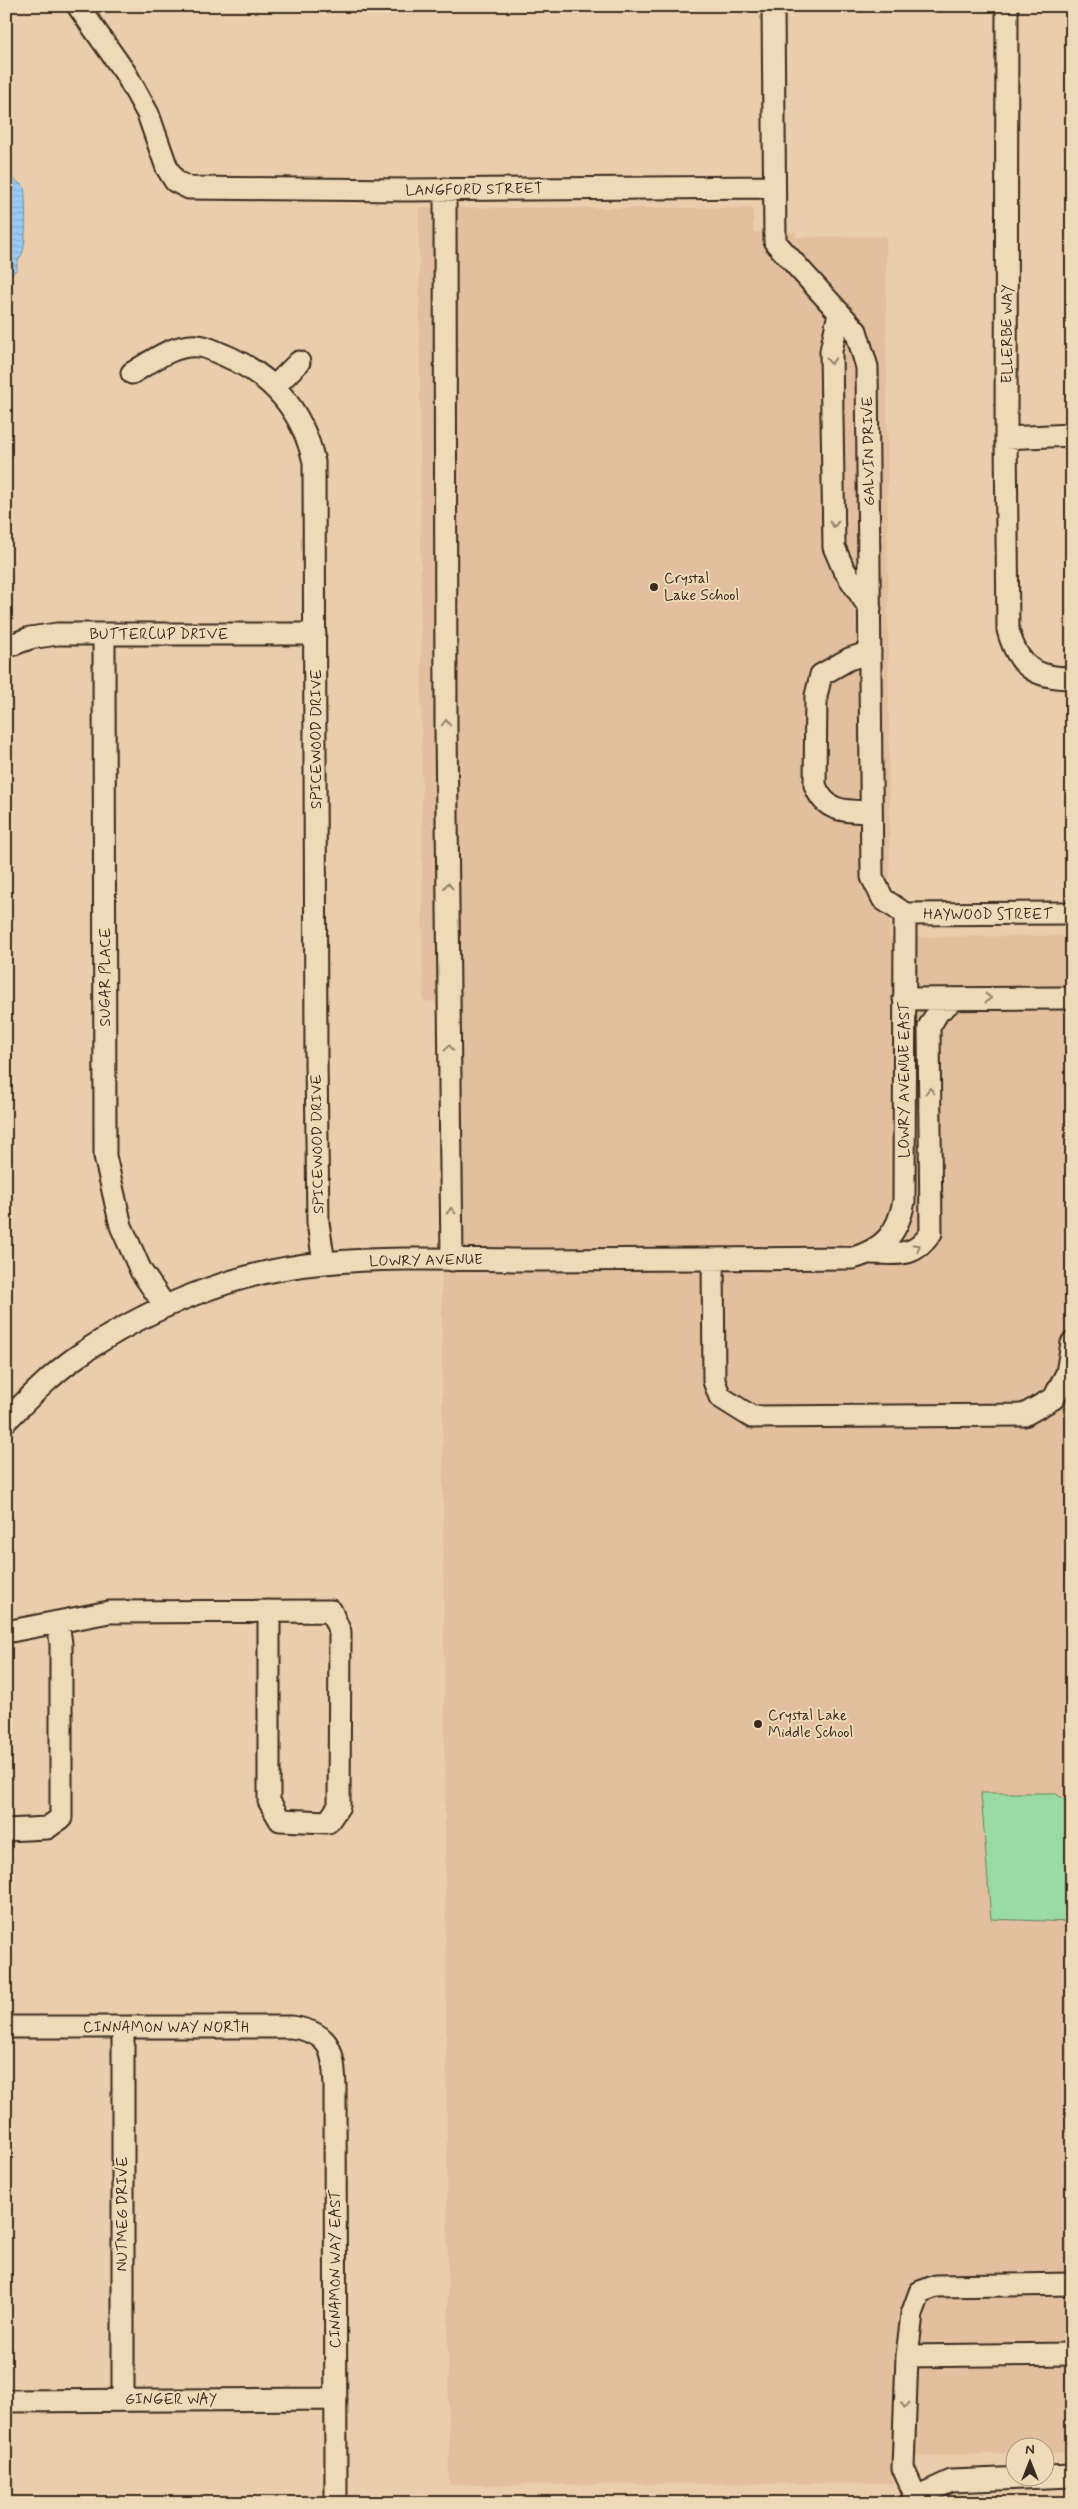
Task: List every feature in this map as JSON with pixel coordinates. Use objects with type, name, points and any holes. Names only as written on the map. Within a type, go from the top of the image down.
[{"type":"street","name":"LANGFORD STREET","points":[[78,6],[126,74],[148,114],[167,168],[175,182],[189,188],[206,190],[774,187]]},
{"type":"street","name":"GALVIN DRIVE","points":[[773,6],[775,242],[856,331],[867,367],[872,877],[883,900],[904,914]]},
{"type":"street","name":"ELLERBE WAY","points":[[1007,6],[1006,438],[1008,630],[1012,645],[1021,659],[1036,673],[1053,678],[1072,678]]},
{"type":"street","points":[[444,189],[446,728],[452,1260]]},
{"type":"street","points":[[839,313],[831,351],[834,547],[843,568],[870,608]]},
{"type":"street","name":"SPICEWOOD DRIVE","points":[[132,373],[176,348],[200,346],[239,362],[275,386],[297,414],[310,443],[314,462],[318,1223],[324,1263]]},
{"type":"street","points":[[275,386],[299,362]]},
{"type":"street","points":[[1006,438],[1072,436]]},
{"type":"street","name":"BUTTERCUP DRIVE","points":[[6,647],[30,638],[57,634],[315,634]]},
{"type":"street","name":"SUGAR PLACE","points":[[104,634],[105,1156],[121,1226],[141,1271],[165,1306]]},
{"type":"street","points":[[870,652],[849,659],[821,675],[816,696],[815,785],[819,798],[827,805],[844,810],[871,812]]},
{"type":"street","name":"HAYWOOD STREET","points":[[904,914],[1072,914]]},
{"type":"street","name":"LOWRY AVENUE EAST","points":[[878,1247],[900,1222],[904,1201],[904,914]]},
{"type":"street","points":[[904,999],[1072,998]]},
{"type":"street","name":"LOWRY AVENUE","points":[[6,1421],[50,1378],[75,1358],[120,1330],[165,1306],[213,1287],[253,1276],[324,1263],[452,1260],[853,1258],[878,1247],[906,1253],[922,1246],[931,1233],[930,1027],[938,1012],[954,999]]},
{"type":"street","points":[[713,1259],[714,1381],[720,1397],[752,1417],[1024,1415],[1054,1398],[1067,1374],[1072,1343]]},
{"type":"street","points":[[6,1632],[109,1612],[269,1611],[330,1611],[340,1632],[339,1806],[328,1822],[280,1820],[269,1802],[269,1611]]},
{"type":"street","points":[[6,1830],[48,1828],[62,1818],[62,1644],[58,1622]]},
{"type":"street","name":"CINNAMON WAY NORTH","points":[[6,2028],[292,2027],[307,2029],[324,2038]]},
{"type":"street","name":"NUTMEG DRIVE","points":[[122,2399],[123,2028]]},
{"type":"street","name":"CINNAMON WAY EAST","points":[[324,2038],[333,2055],[335,2086],[336,2503]]},
{"type":"street","points":[[1072,2284],[936,2286],[920,2292],[912,2314],[907,2356],[903,2468],[913,2500],[951,2480],[1072,2476]]},
{"type":"street","points":[[907,2356],[1072,2354]]},
{"type":"street","name":"GINGER WAY","points":[[6,2401],[336,2399]]},
{"type":"shaded area","name":"Crystal Lake Middle School","points":[[419,208],[753,208],[753,232],[796,232],[796,237],[886,236],[890,937],[1072,936],[1072,2452],[1056,2453],[1056,2436],[1006,2436],[1006,2453],[899,2457],[899,2483],[449,2485],[440,1002],[423,1001]]},
{"type":"green space","points":[[981,1793],[1055,1793],[1072,1806],[1072,1922],[991,1919]]},
{"type":"water","points":[[6,173],[24,187],[25,239],[17,269],[6,280]]},
{"type":"place","name":"Crystal Lake School","points":[[654,587]]},
{"type":"place","name":"Crystal Lake Middle School","points":[[758,1724]]}]
